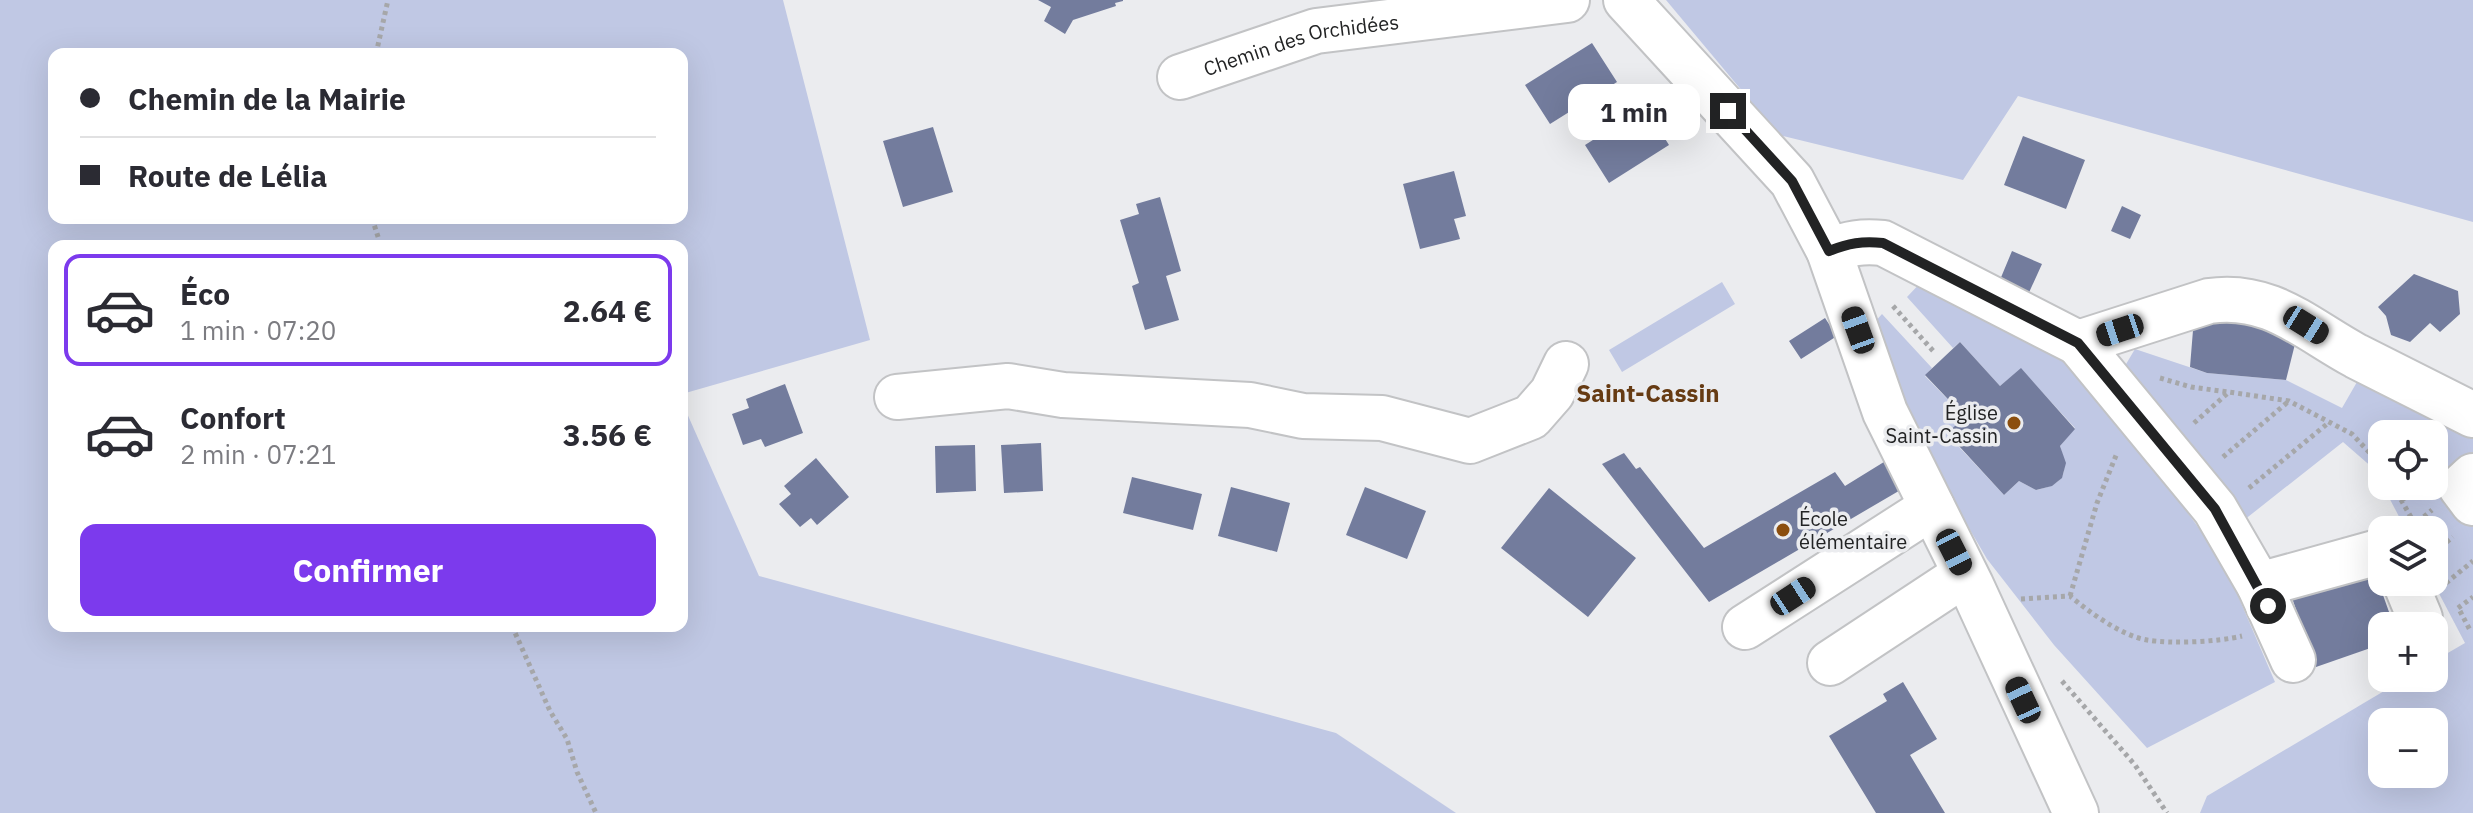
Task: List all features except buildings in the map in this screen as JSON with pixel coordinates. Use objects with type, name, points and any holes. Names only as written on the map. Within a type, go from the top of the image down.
[{"type":"street","name":"Chemin des Orchidées","points":[[1180,77],[1316,31],[1567,0]]},
{"type":"street","points":[[1626,0],[1792,181],[1829,251],[1885,412],[1975,586],[2076,813]]},
{"type":"street","points":[[1829,251],[1849,243],[1883,243],[2078,343],[2215,509],[2259,585],[2285,643]]},
{"type":"street","points":[[2078,343],[2209,301],[2228,298],[2251,301],[2283,311],[2353,354],[2473,415]]},
{"type":"street","points":[[897,397],[1008,386],[1063,395],[1250,405],[1303,416],[1382,418],[1470,441],[1531,417],[1552,393],[1566,364]]},
{"type":"street","points":[[2473,476],[2461,487],[2473,503]]},
{"type":"street","points":[[1745,627],[1932,507]]},
{"type":"street","points":[[2259,585],[2368,555]]},
{"type":"street","points":[[1830,663],[1975,586]]},
{"type":"street","points":[[2041,813],[2055,768]]},
{"type":"path","points":[[377,48],[388,0]]},
{"type":"path","points":[[2150,375],[2191,387],[2289,401],[2352,434],[2368,450]]},
{"type":"path","points":[[2188,428],[2229,392]]},
{"type":"path","points":[[2217,463],[2289,401]]},
{"type":"path","points":[[2070,596],[2097,503],[2117,452],[2144,423]]},
{"type":"path","points":[[2243,493],[2328,423]]},
{"type":"path","points":[[2402,500],[2411,516]]},
{"type":"path","points":[[2432,598],[2473,561]]},
{"type":"path","points":[[1975,586],[2070,596],[2095,617],[2145,640],[2285,643]]},
{"type":"path","points":[[2432,598],[2473,597]]},
{"type":"path","points":[[515,632],[550,711],[567,739],[577,772],[596,813]]},
{"type":"path","points":[[2057,675],[2135,765],[2167,813]]},
{"type":"shaded area","points":[[0,0],[783,0],[870,340],[688,392],[688,240],[48,240],[48,632],[688,632],[688,416],[759,576],[1336,733],[1456,813],[0,813]]},
{"type":"shaded area","points":[[1666,0],[2473,0],[2473,222],[2018,96],[1963,180],[1779,135]]},
{"type":"shaded area","points":[[1925,278],[2052,344],[2121,422],[2223,561],[2275,682],[2147,748],[2054,645],[1987,559],[1900,410],[1873,324],[1882,314],[1932,368],[1925,376],[1965,417],[1947,434],[2004,495],[2019,481],[2036,490],[2059,481],[2064,470],[2060,446],[2075,428],[2021,369],[2000,386],[1960,342],[1953,348],[1907,297]]},
{"type":"shaded area","points":[[1722,282],[1735,304],[1622,372],[1609,350]]},
{"type":"shaded area","points":[[2135,349],[2207,373],[2286,380],[2342,408],[2361,375],[2473,428],[2473,813],[2200,813],[2207,796],[2382,692],[2448,692],[2448,653],[2465,643],[2440,596],[2448,596],[2448,516],[2399,516],[2390,500],[2448,500],[2448,420],[2368,420],[2368,464],[2343,442],[2239,524],[2116,381]]},
{"type":"place","name":"Église Saint-Cassin","points":[[2014,423]]},
{"type":"place","name":"École élémentaire","points":[[1783,530]]},
{"type":"district","name":"Saint-Cassin","points":[[1648,393]]},
{"type":"route","points":[[1728,111],[1792,181],[1829,251],[1849,243],[1883,243],[2078,343],[2215,509],[2268,606]]}]
